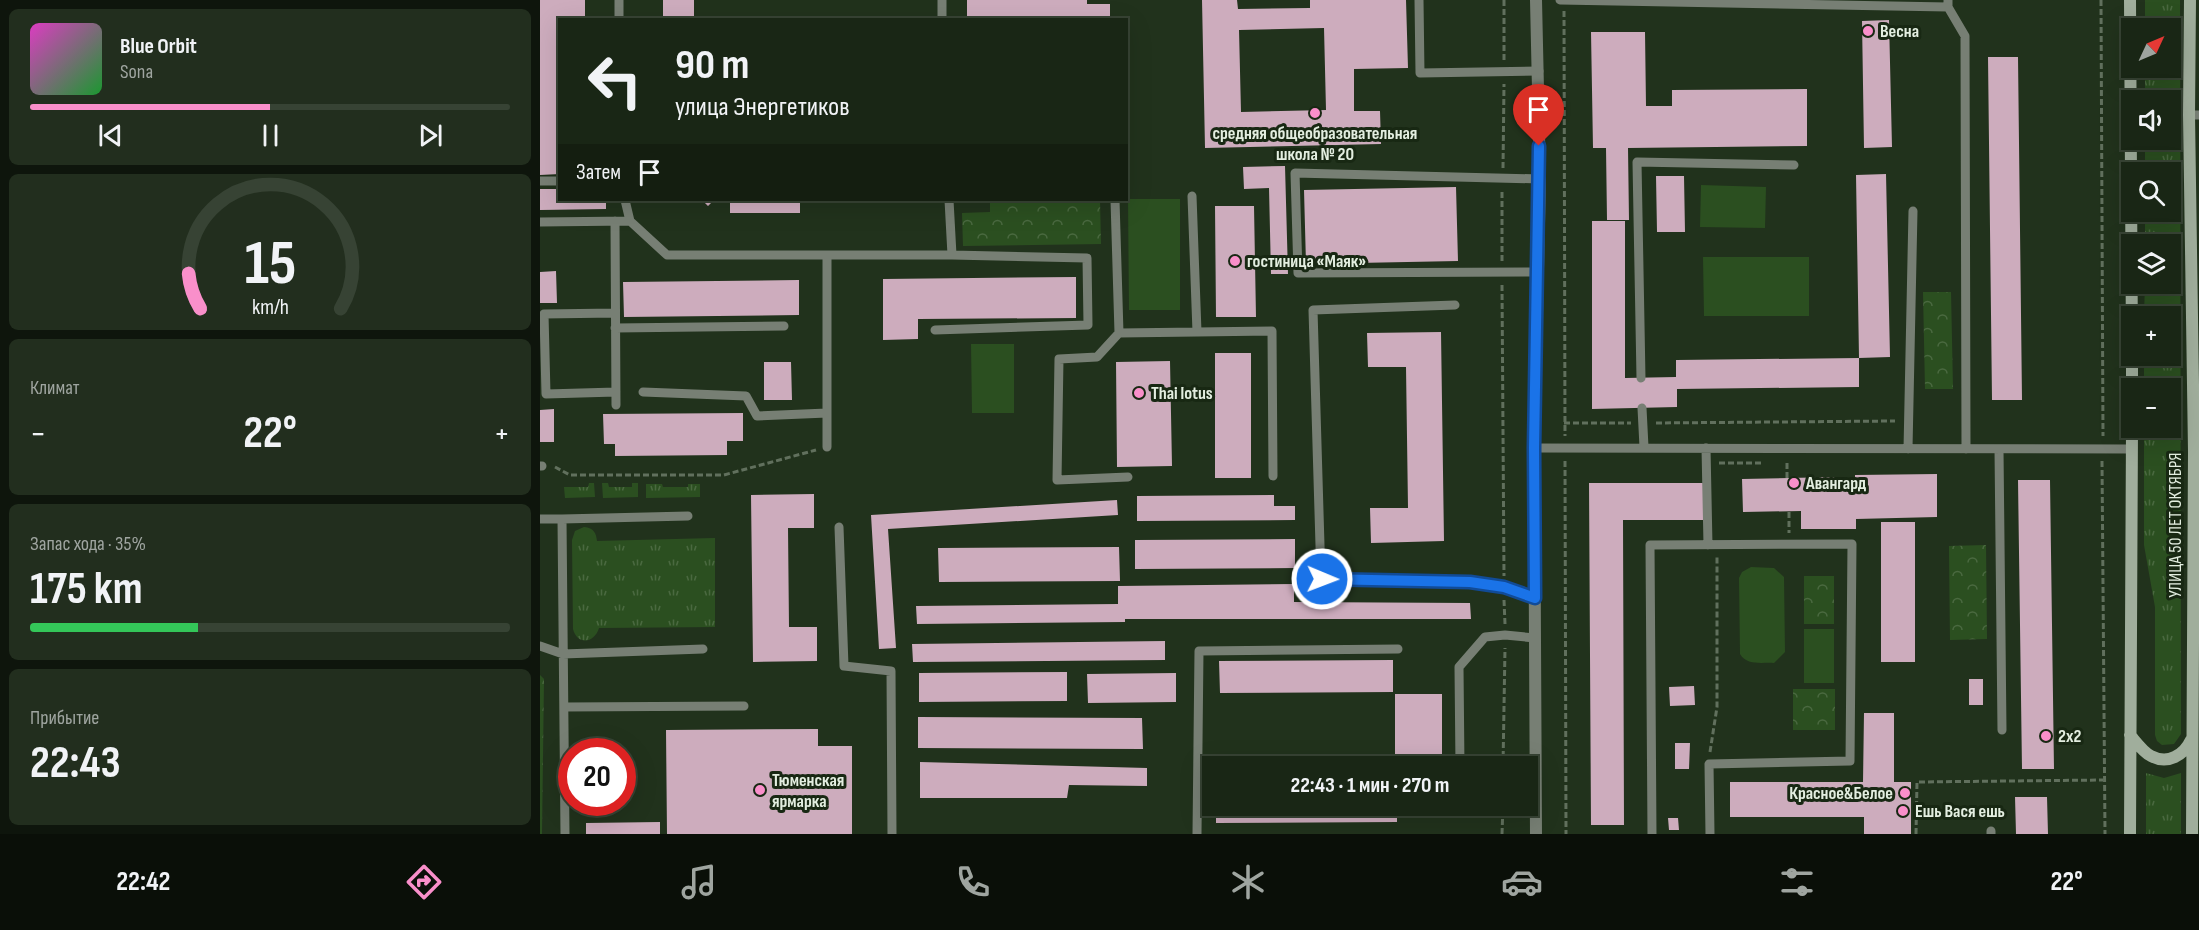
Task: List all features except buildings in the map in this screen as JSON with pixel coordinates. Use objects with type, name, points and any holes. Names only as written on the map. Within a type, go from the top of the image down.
[{"type":"main road","points":[[2130,0],[2132,306]]},
{"type":"main road","name":"УЛИЦА 50 ЛЕТ ОКТЯБРЯ","points":[[2190,0],[2194,115],[2196,415],[2192,737],[2196,751],[2192,834]]},
{"type":"main road","points":[[2130,834],[2132,438]]},
{"type":"main road","points":[[2130,735],[2150,756],[2163,760],[2176,757],[2187,749],[2192,737]]},
{"type":"street","points":[[1536,0],[1540,179],[1536,272],[1534,448],[1536,834]]},
{"type":"lane","points":[[619,0],[619,18]]},
{"type":"lane","points":[[942,0],[942,18]]},
{"type":"lane","points":[[1419,0],[1420,73],[1539,71]]},
{"type":"lane","points":[[1562,0],[1948,3],[1965,36],[1966,449]]},
{"type":"lane","points":[[1641,378],[1637,162],[1794,165]]},
{"type":"lane","points":[[1536,272],[1298,273],[1295,173],[1540,179]]},
{"type":"lane","points":[[540,181],[558,181]]},
{"type":"lane","points":[[1192,196],[1197,332]]},
{"type":"lane","points":[[625,201],[630,222],[667,255],[952,255],[1087,258],[1088,325],[935,330]]},
{"type":"lane","points":[[949,201],[952,255]]},
{"type":"lane","points":[[1115,201],[1119,333],[1097,357],[1059,359],[1057,480],[1128,477]]},
{"type":"lane","points":[[1908,449],[1914,211]]},
{"type":"lane","points":[[615,221],[616,405]]},
{"type":"lane","points":[[540,222],[630,222]]},
{"type":"lane","points":[[827,256],[827,447]]},
{"type":"lane","points":[[1455,305],[1313,310],[1322,579],[1470,582],[1504,587],[1535,598]]},
{"type":"lane","points":[[615,313],[544,314],[546,394],[616,392]]},
{"type":"lane","points":[[615,328],[784,326]]},
{"type":"lane","points":[[1119,333],[1272,331],[1274,476]]},
{"type":"lane","points":[[643,392],[746,396],[757,416],[827,413]]},
{"type":"lane","points":[[1642,408],[1644,447]]},
{"type":"lane","points":[[1534,448],[2132,449]]},
{"type":"lane","points":[[1706,448],[1712,545]]},
{"type":"lane","points":[[1999,449],[2002,730]]},
{"type":"lane","points":[[540,519],[688,516]]},
{"type":"lane","points":[[562,519],[565,834]]},
{"type":"lane","points":[[839,527],[844,666],[891,671],[892,834]]},
{"type":"lane","points":[[1652,834],[1650,545],[1852,544],[1850,761],[1709,764],[1710,834]]},
{"type":"lane","points":[[1460,756],[1460,667],[1485,637],[1505,635],[1535,638]]},
{"type":"lane","points":[[540,646],[563,654],[703,649]]},
{"type":"lane","points":[[1197,834],[1199,651],[1398,649]]},
{"type":"lane","points":[[564,707],[744,706]]},
{"type":"path","points":[[1503,756],[1505,635],[1502,178],[1504,0]]},
{"type":"path","points":[[1562,0],[1566,834]]},
{"type":"path","points":[[2101,0],[2105,834]]},
{"type":"path","points":[[1564,423],[1908,421]]},
{"type":"path","points":[[541,466],[553,466],[570,475],[724,475],[827,447]]},
{"type":"path","points":[[1787,463],[1788,478]]},
{"type":"path","points":[[1788,512],[1789,544]]},
{"type":"path","points":[[1709,764],[1717,707],[1712,545]]},
{"type":"path","points":[[1916,834],[1917,782],[2103,780]]},
{"type":"path","points":[[1502,834],[1503,816]]},
{"type":"green space","points":[[2145,0],[2180,0],[2180,18],[2145,18]]},
{"type":"green space","points":[[2145,78],[2180,78],[2180,90],[2145,90]]},
{"type":"green space","points":[[2145,150],[2180,150],[2180,162],[2145,162]]},
{"type":"green space","points":[[1701,185],[1766,187],[1765,228],[1700,227]]},
{"type":"green space","points":[[1128,199],[1180,199],[1180,310],[1129,310]]},
{"type":"green space","points":[[990,201],[1100,201],[1101,244],[963,246],[962,213],[990,212]]},
{"type":"green space","points":[[2145,222],[2180,222],[2180,234],[2145,234]]},
{"type":"green space","points":[[1703,257],[1809,257],[1809,316],[1704,316]]},
{"type":"green space","points":[[1923,292],[1951,292],[1953,389],[1925,389]]},
{"type":"green space","points":[[2145,294],[2180,294],[2180,306],[2144,306]]},
{"type":"green space","points":[[971,344],[1014,344],[1014,413],[972,413]]},
{"type":"green space","points":[[2144,366],[2180,366],[2181,378],[2144,378]]},
{"type":"green space","points":[[2144,438],[2181,438],[2181,734],[2174,744],[2162,745],[2157,741],[2155,735],[2155,607],[2144,545]]},
{"type":"green space","points":[[589,483],[594,483],[595,497],[565,498],[564,487],[588,487]]},
{"type":"green space","points":[[602,483],[608,483],[609,487],[632,487],[632,483],[638,483],[638,497],[603,498]]},
{"type":"green space","points":[[646,484],[688,487],[688,484],[700,484],[700,497],[646,498]]},
{"type":"green space","points":[[584,527],[594,531],[597,541],[715,538],[715,627],[599,628],[590,640],[578,638],[573,629],[572,540],[575,531]]},
{"type":"green space","points":[[1986,545],[1987,639],[1950,640],[1949,546]]},
{"type":"green space","points":[[1751,567],[1774,568],[1784,577],[1785,652],[1774,663],[1751,662],[1740,654],[1739,578],[1742,572]]},
{"type":"green space","points":[[1804,576],[1834,576],[1834,624],[1804,624]]},
{"type":"green space","points":[[1804,629],[1834,629],[1834,683],[1804,683]]},
{"type":"green space","points":[[540,675],[544,679],[542,834],[540,834]]},
{"type":"green space","points":[[1793,689],[1835,689],[1835,730],[1793,730]]},
{"type":"green space","points":[[2146,773],[2164,778],[2181,773],[2181,834],[2146,834]]},
{"type":"place","name":"Весна","points":[[1868,31]]},
{"type":"place","name":"средняя общеобразовательная школа № 20","points":[[1315,113]]},
{"type":"place","name":"гостиница «Маяк»","points":[[1235,261]]},
{"type":"place","name":"Thai lotus","points":[[1139,393]]},
{"type":"place","name":"Авангард","points":[[1794,483]]},
{"type":"place","name":"2х2","points":[[2046,736]]},
{"type":"place","name":"Тюменская ярмарка","points":[[760,790]]},
{"type":"place","name":"Красное&Белое","points":[[1905,793]]},
{"type":"place","name":"Ешь Вася ешь","points":[[1903,811]]},
{"type":"route","points":[[1322,579],[1470,582],[1504,587],[1535,598],[1534,448],[1539,146]]}]
